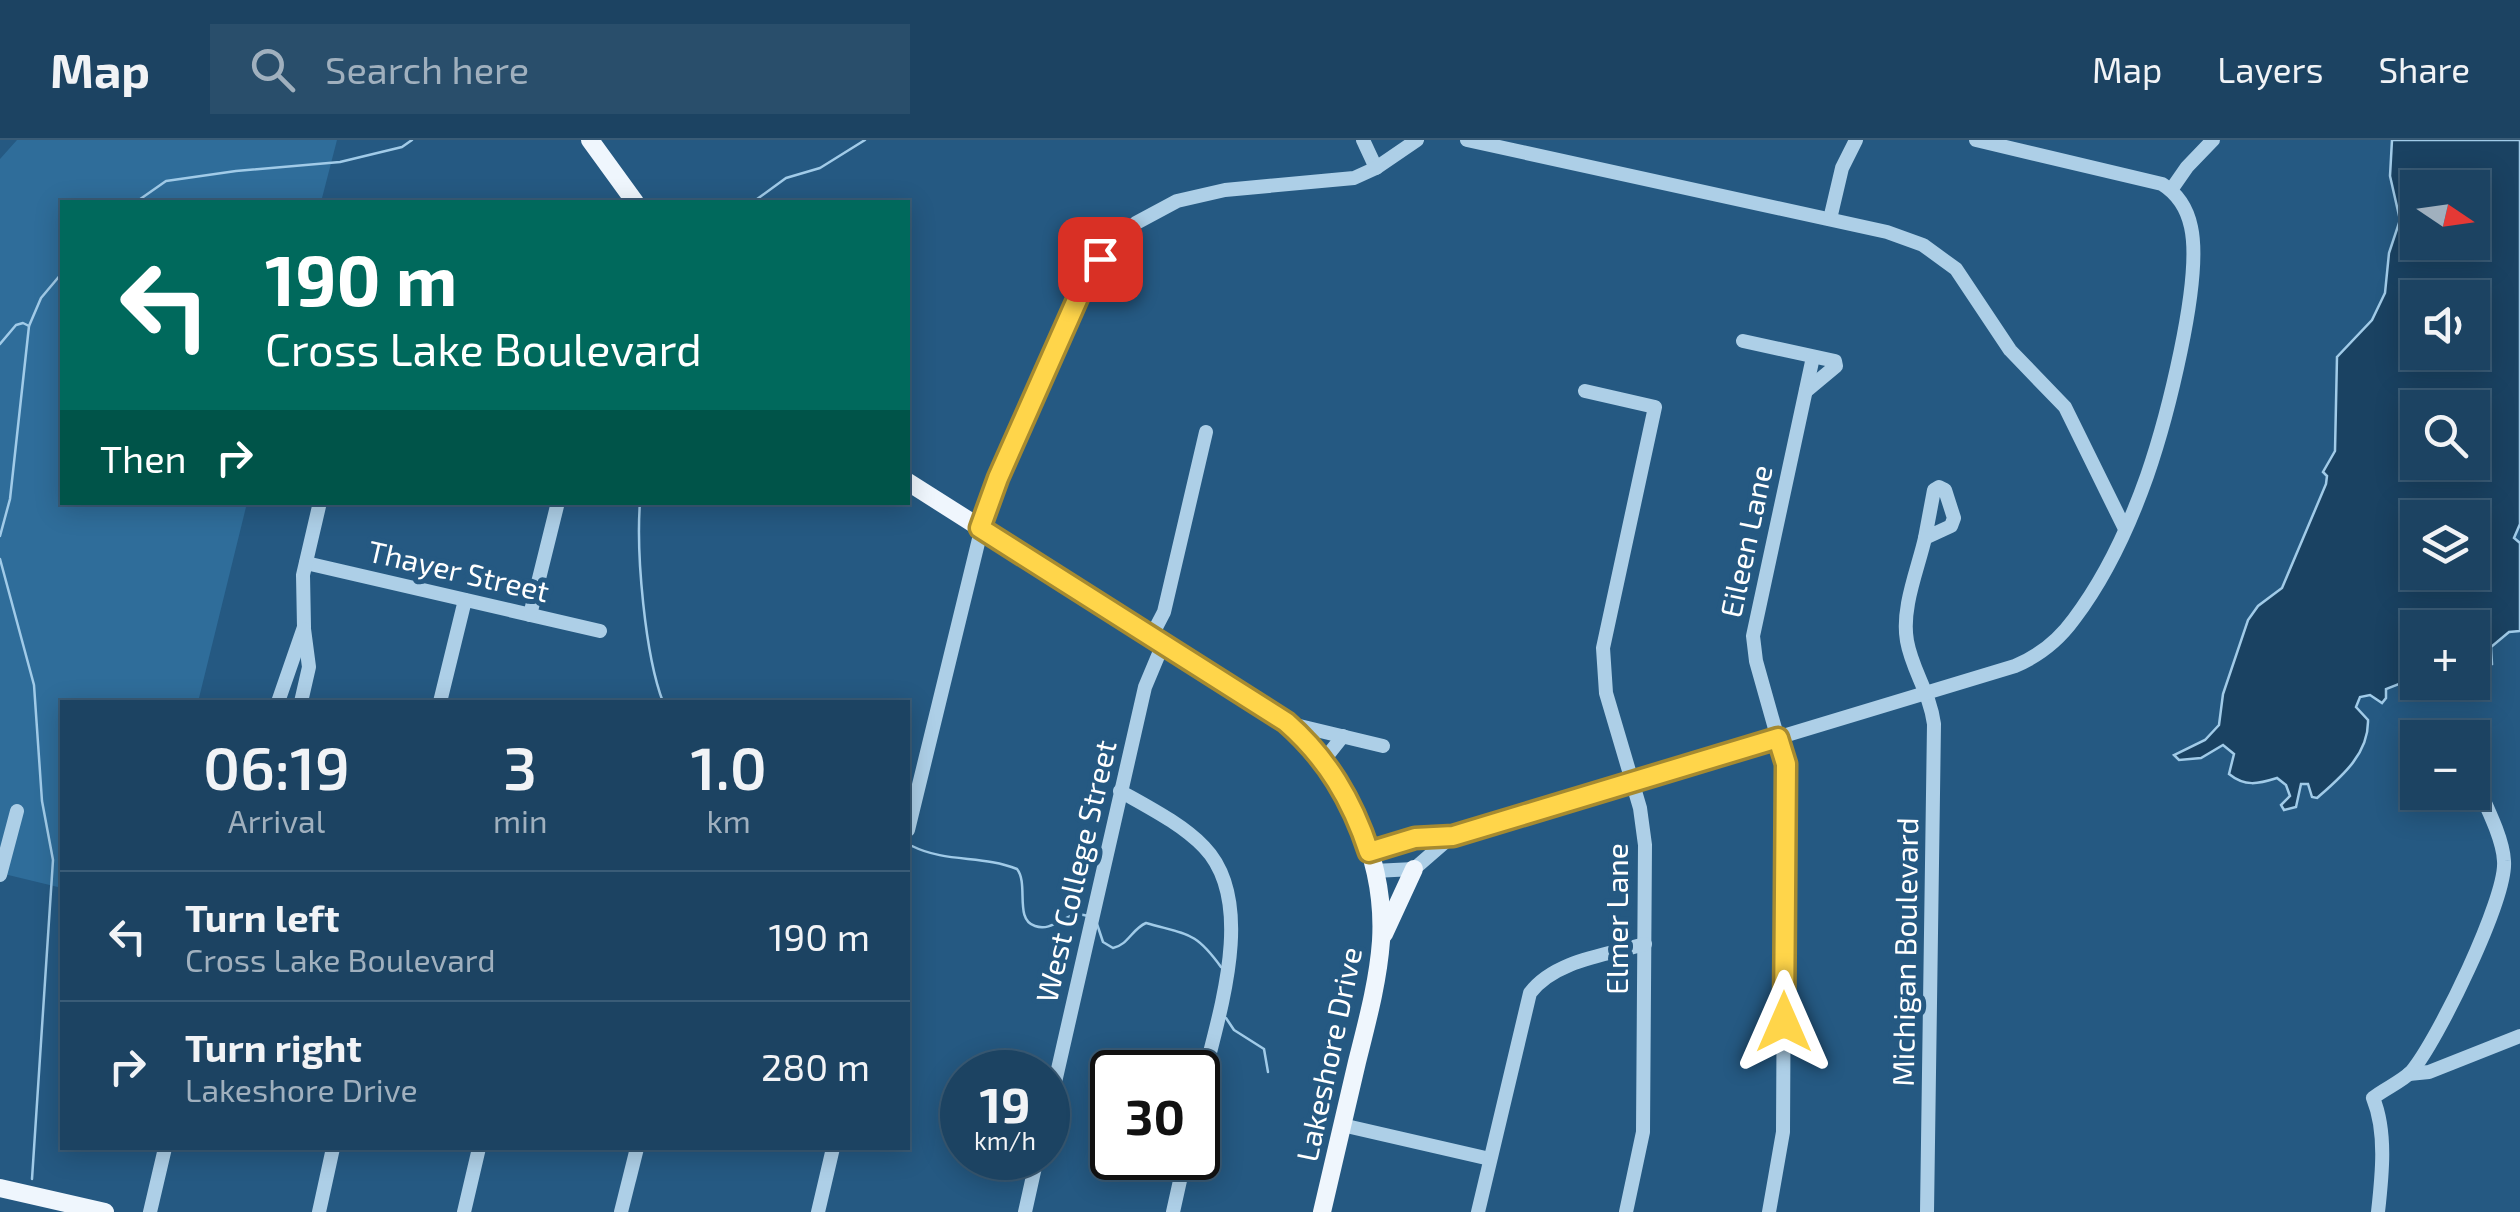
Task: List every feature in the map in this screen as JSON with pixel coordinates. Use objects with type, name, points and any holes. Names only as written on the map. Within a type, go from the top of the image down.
[{"type":"main road","points":[[590,140],[634,200]]},
{"type":"main road","name":"Lakeshore Drive","points":[[910,483],[1286,722],[1324,761],[1352,806],[1374,870],[1381,938],[1373,995],[1322,1212]]},
{"type":"main road","points":[[1381,938],[1419,864]]},
{"type":"main road","points":[[0,1188],[106,1212]]},
{"type":"street","points":[[1363,140],[1376,168]]},
{"type":"street","points":[[910,822],[980,528],[1080,293],[1100,259],[1120,237],[1156,211],[1200,194],[1339,181],[1376,168],[1416,140]]},
{"type":"street","points":[[1467,140],[1830,219],[1912,240],[1934,251],[1956,268],[2010,350],[2065,407],[2125,529]]},
{"type":"street","points":[[1830,219],[1842,168],[1856,140]]},
{"type":"street","points":[[1369,852],[1408,840],[1453,836],[2014,666],[2056,641],[2086,601],[2125,529],[2156,448],[2180,349],[2192,275],[2191,225],[2172,190],[2136,176],[1976,140]]},
{"type":"street","points":[[2172,190],[2213,140]]},
{"type":"street","points":[[1743,341],[1835,362],[1836,366],[1805,391]]},
{"type":"street","name":"Eileen Lane","points":[[1768,1212],[1783,1132],[1786,764],[1756,661],[1753,636],[1813,357]]},
{"type":"street","name":"Elmer Lane","points":[[1585,391],[1656,407],[1603,648],[1606,694],[1632,781],[1645,845],[1643,1132],[1626,1212]]},
{"type":"street","name":"West College Street","points":[[1062,1050],[1206,432]]},
{"type":"street","points":[[302,700],[308,667],[304,628],[306,564],[319,505]]},
{"type":"street","points":[[530,615],[557,505]]},
{"type":"street","name":"Michigan Boulevard","points":[[1925,538],[1906,632],[1909,650],[1928,692],[1934,724],[1927,1212]]},
{"type":"street","name":"Thayer Street","points":[[306,564],[600,631]]},
{"type":"street","points":[[440,700],[465,600]]},
{"type":"street","points":[[279,700],[304,628]]},
{"type":"street","points":[[1286,722],[1383,746]]},
{"type":"street","points":[[1324,761],[1343,736]]},
{"type":"street","points":[[1120,791],[1205,848],[1222,872],[1234,921],[1209,1050]]},
{"type":"street","points":[[2378,1212],[2382,1149],[2379,1115],[2372,1098],[2409,1074],[2436,1036],[2471,960],[2504,873],[2504,857],[2486,810]]},
{"type":"street","points":[[0,874],[17,811]]},
{"type":"street","points":[[1374,870],[1419,864],[1453,836]]},
{"type":"street","points":[[1408,840],[1399,851],[1404,862],[1419,864]]},
{"type":"street","points":[[1478,1212],[1530,993],[1562,968],[1645,944]]},
{"type":"street","points":[[2436,1036],[2460,1059]]},
{"type":"street","points":[[2409,1074],[2428,1072],[2520,1036]]},
{"type":"street","points":[[1342,1125],[1490,1160]]},
{"type":"street","points":[[150,1212],[165,1150]]},
{"type":"street","points":[[319,1212],[333,1150]]},
{"type":"street","points":[[464,1212],[479,1150]]},
{"type":"street","points":[[621,1212],[636,1150]]},
{"type":"street","points":[[818,1212],[833,1150]]},
{"type":"street","points":[[1024,1212],[1032,1180]]},
{"type":"street","points":[[1172,1212],[1180,1180]]},
{"type":"shaded area","points":[[17,140],[337,140],[322,200],[60,200],[60,505],[247,505],[198,700],[60,700],[60,888],[0,873],[0,159]]},
{"type":"shaded area","points":[[2392,140],[2520,140],[2520,524],[2514,538],[2520,543],[2520,631],[2509,632],[2491,647],[2490,665],[2490,610],[2400,610],[2400,684],[2386,689],[2382,703],[2370,695],[2360,697],[2356,707],[2368,720],[2359,754],[2317,798],[2312,797],[2308,784],[2301,784],[2296,807],[2284,810],[2281,805],[2290,796],[2286,785],[2277,778],[2252,783],[2235,778],[2229,774],[2234,754],[2223,745],[2201,758],[2179,760],[2174,755],[2205,740],[2219,725],[2223,694],[2248,620],[2258,606],[2282,588],[2326,484],[2323,472],[2335,451],[2337,357],[2372,320],[2385,293],[2389,253],[2400,220],[2390,176]]},
{"type":"waterway","points":[[139,200],[166,181],[340,162],[402,147],[412,140]]},
{"type":"waterway","points":[[756,200],[786,178],[820,168],[865,140]]},
{"type":"waterway","points":[[0,536],[10,499],[29,326],[41,298],[60,275]]},
{"type":"waterway","points":[[0,344],[16,325],[29,326]]},
{"type":"waterway","points":[[640,505],[643,604],[662,700]]},
{"type":"waterway","points":[[0,559],[34,685],[42,801],[53,860],[32,1179]]},
{"type":"waterway","points":[[912,846],[938,855],[1017,869],[1025,917],[1035,926],[1049,926],[1074,915],[1088,916]]},
{"type":"waterway","points":[[1097,924],[1103,942],[1113,948],[1146,923],[1181,933],[1197,940],[1221,967]]},
{"type":"waterway","points":[[1226,1018],[1234,1030],[1264,1049],[1268,1072]]},
{"type":"route","points":[[1100,259],[1080,293],[998,478],[980,528],[1286,722],[1314,749],[1337,780],[1352,806],[1369,852],[1415,838],[1453,836],[1778,738],[1786,764],[1784,1022]]}]
